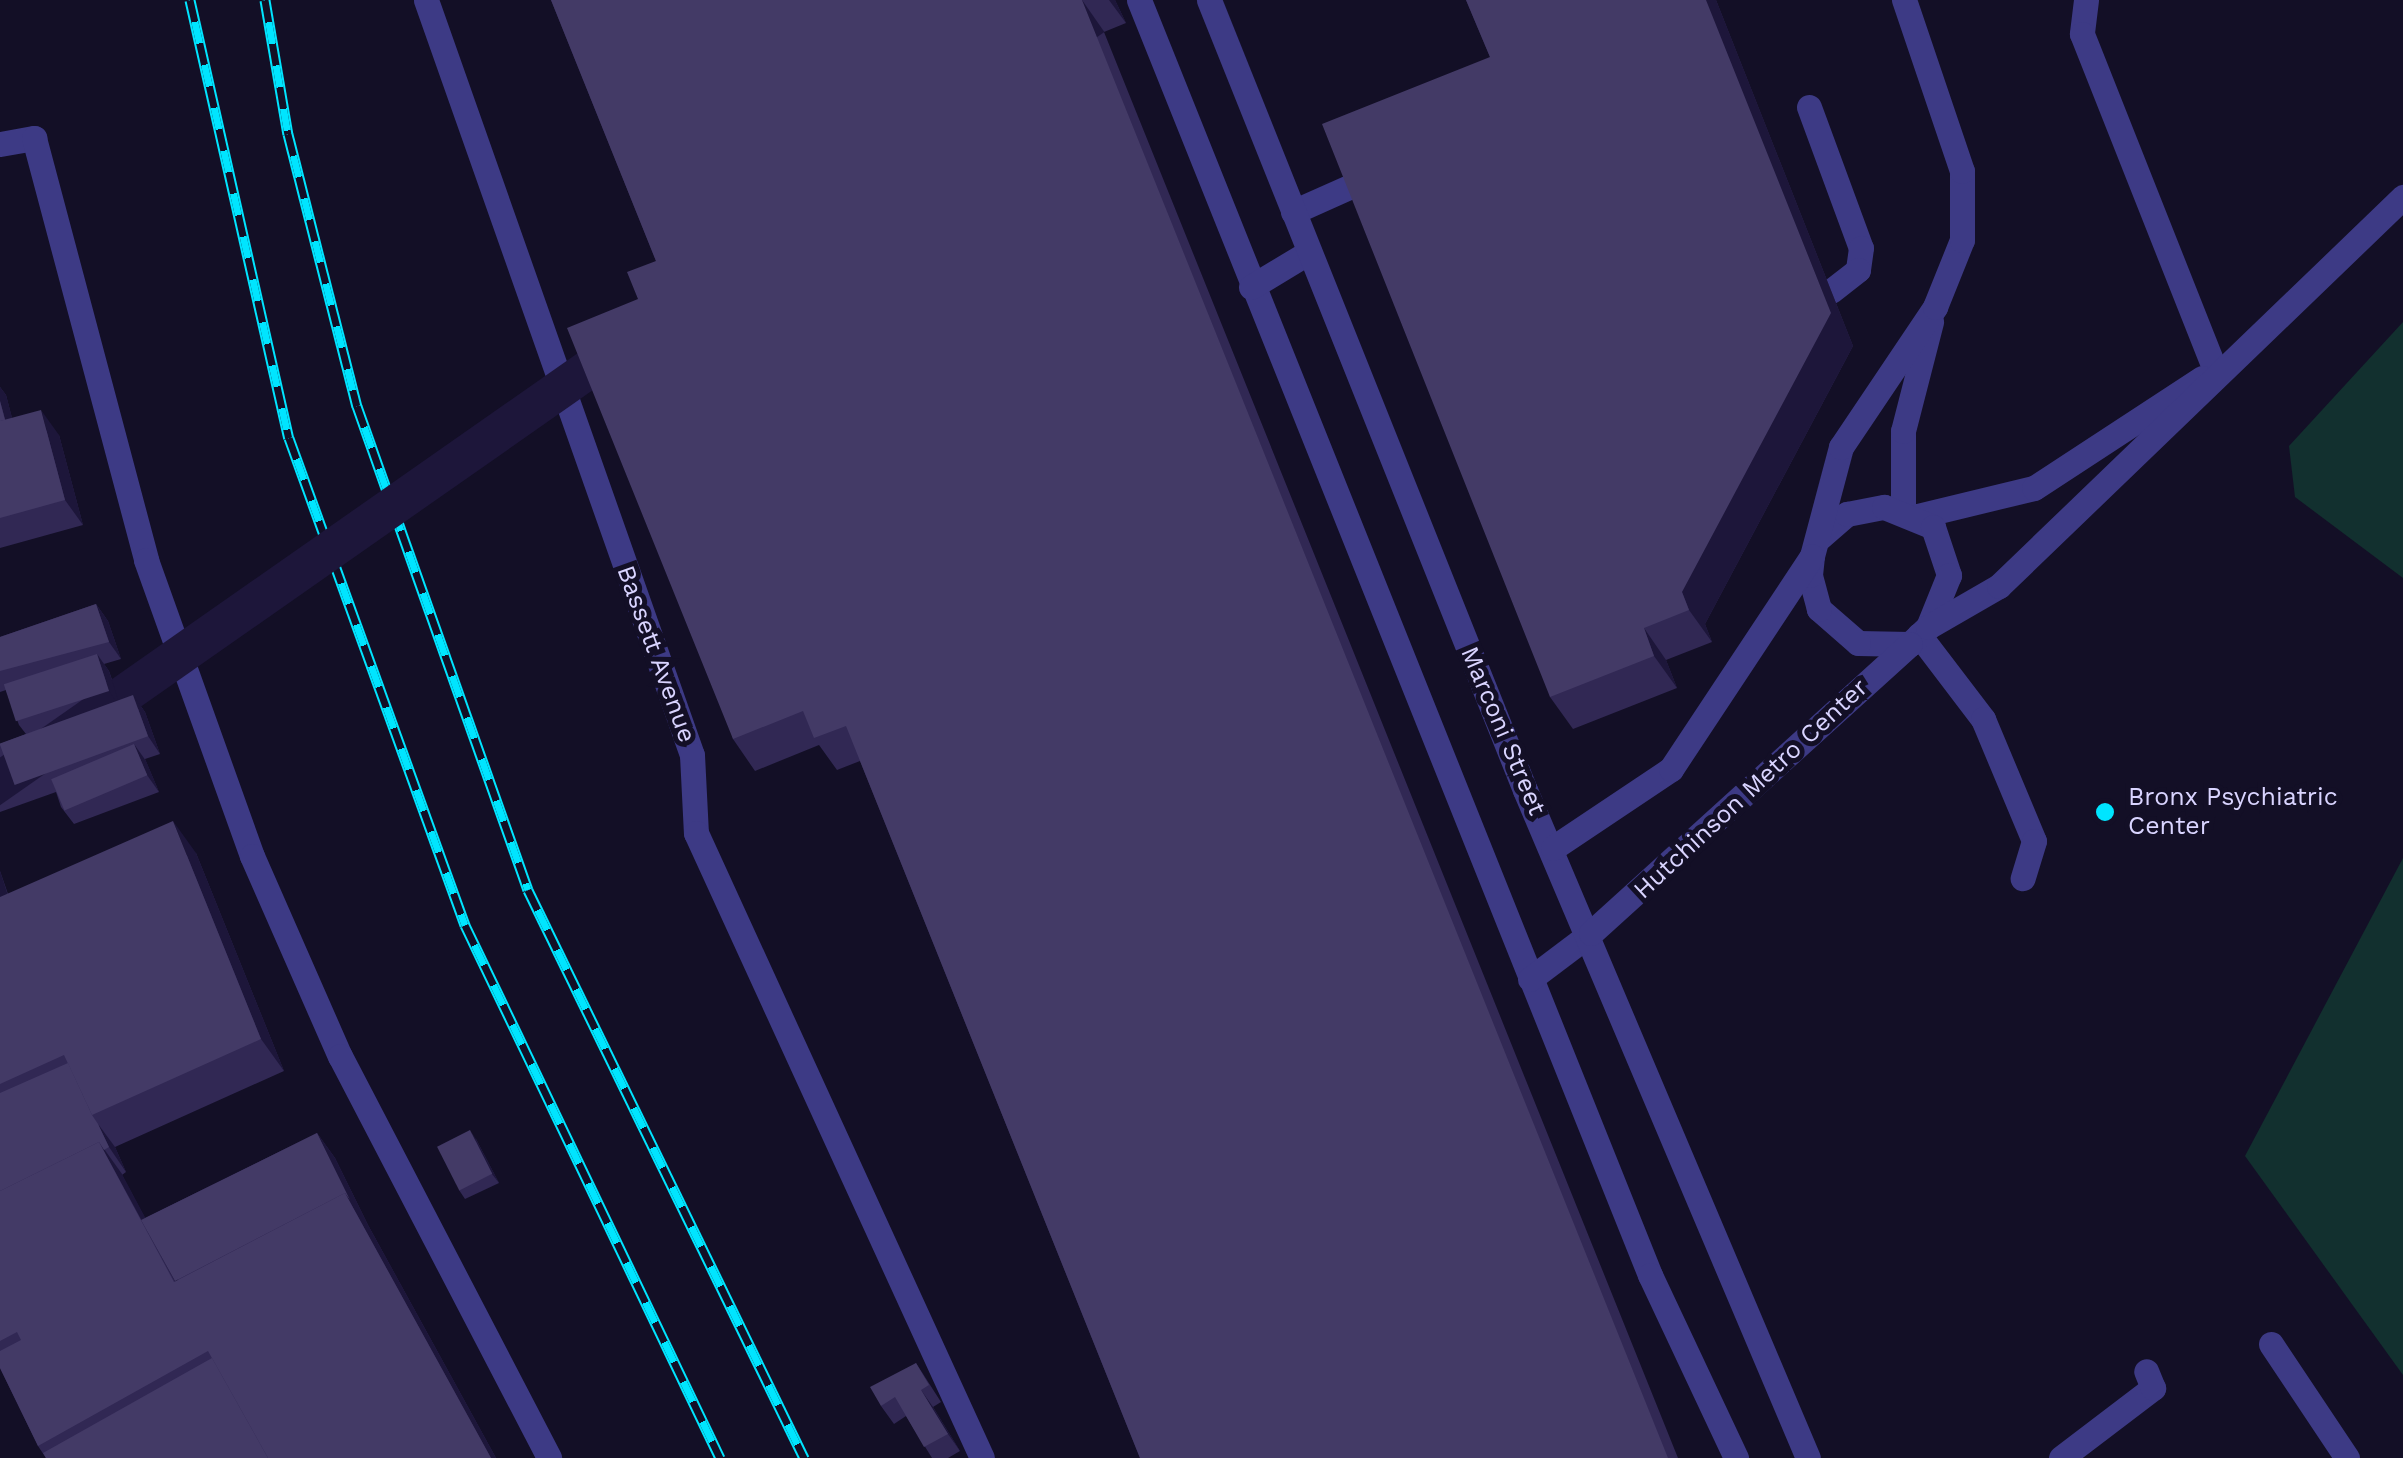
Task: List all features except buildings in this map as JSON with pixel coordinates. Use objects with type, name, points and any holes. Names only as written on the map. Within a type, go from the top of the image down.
[{"type":"street","name":"Bassett Avenue","points":[[426,0],[692,755],[696,832],[982,1458]]},
{"type":"street","points":[[1138,0],[1530,980],[1736,1458]]},
{"type":"street","name":"Marconi Street","points":[[1209,0],[1308,252],[1808,1458]]},
{"type":"street","name":"Hutchinson Metro Center","points":[[1904,0],[1965,190],[1962,240],[1935,307],[1903,432],[1911,512]]},
{"type":"street","points":[[2086,0],[2082,34],[2215,370]]},
{"type":"street","points":[[1808,107],[1861,248],[1858,270],[1831,291]]},
{"type":"street","points":[[0,144],[34,138],[146,560],[252,856],[340,1056],[549,1458]]},
{"type":"street","points":[[1293,212],[1356,184]]},
{"type":"street","name":"Hutchinson Metro Center","points":[[1530,980],[1591,932],[1919,636],[1999,586],[2161,435],[2215,370],[2403,197]]},
{"type":"street","points":[[1251,288],[1308,252]]},
{"type":"street","name":"Hutchinson Metro Center","points":[[1919,636],[1858,643],[1827,621],[1812,592],[1815,547],[1841,447],[1935,307]]},
{"type":"street","name":"Hutchinson Metro Center","points":[[1553,848],[1671,769],[1815,547],[1847,514],[1911,512],[2034,488],[2215,370]]},
{"type":"street","points":[[1911,512],[1948,560],[1919,636],[1990,736],[2034,841],[2023,878]]},
{"type":"street","points":[[2270,1344],[2347,1458]]},
{"type":"street","points":[[2062,1458],[2152,1388],[2146,1371]]},
{"type":"green space","points":[[2403,322],[2403,578],[2295,497],[2289,446]]},
{"type":"green space","points":[[2403,858],[2403,1375],[2245,1156]]},
{"type":"railway","points":[[190,0],[289,438],[465,925],[720,1458]]},
{"type":"railway","points":[[265,0],[288,134],[357,406],[528,890],[804,1458]]},
{"type":"place","name":"Bronx Psychiatric Center","points":[[2105,812]]}]
